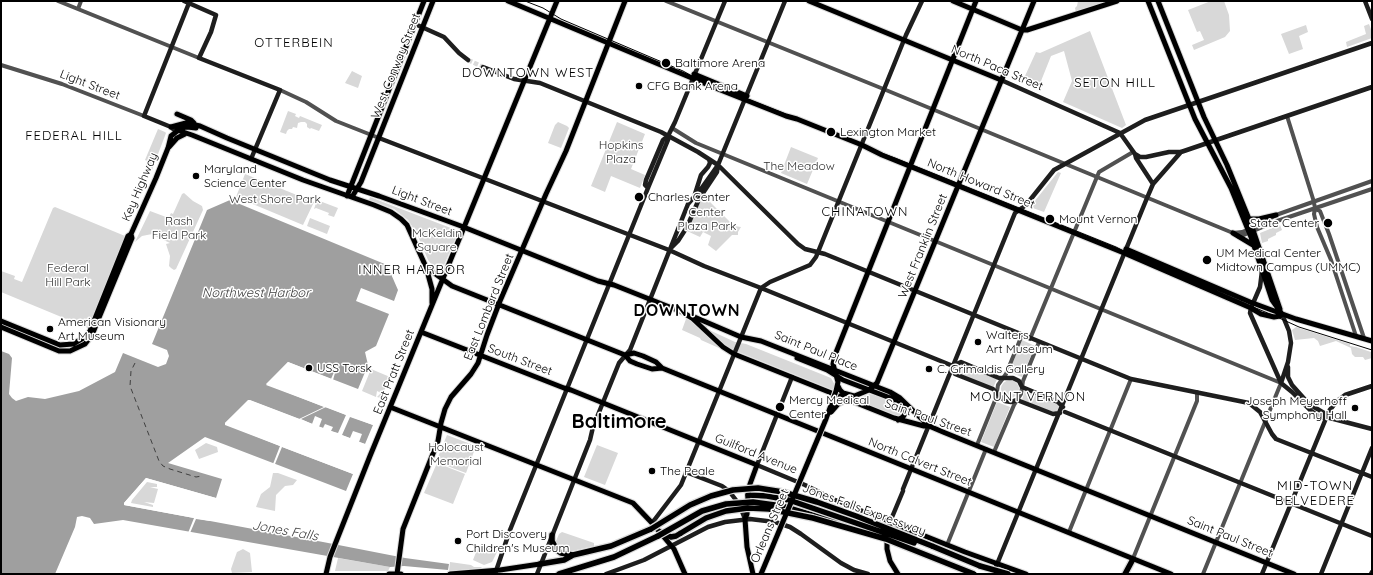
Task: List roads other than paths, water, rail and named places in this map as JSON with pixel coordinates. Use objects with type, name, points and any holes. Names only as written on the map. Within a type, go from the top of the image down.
[{"type":"highway","points":[[750,484],[751,488],[767,496]]},
{"type":"highway","name":"Jones Falls Expressway","points":[[540,564],[564,560],[574,555],[611,546],[652,529],[710,496],[733,490],[758,488],[783,492],[817,502],[932,546],[999,574]]},
{"type":"highway","points":[[748,495],[767,496],[789,500],[909,541],[932,546]]},
{"type":"highway","name":"Jones Falls Expressway","points":[[559,574],[614,557],[710,508],[731,503],[753,502],[772,504],[798,510],[849,525],[975,574]]},
{"type":"highway","points":[[659,534],[670,537],[676,536],[706,518],[733,509],[754,508],[773,509],[886,539]]},
{"type":"highway","points":[[552,535],[552,541],[557,550],[561,553],[574,555]]},
{"type":"highway","points":[[1125,574],[1133,560]]},
{"type":"highway","points":[[980,566],[1008,574]]},
{"type":"main road","points":[[184,1],[216,15],[209,37],[199,58],[280,90],[251,159]]},
{"type":"main road","name":"West Conway Street","points":[[350,197],[351,187],[424,1]]},
{"type":"main road","name":"West Conway Street","points":[[350,197],[358,189],[433,1]]},
{"type":"main road","name":"North Howard Street","points":[[508,1],[608,43],[693,76],[786,116],[798,119],[862,145],[911,167],[1073,233],[1125,251],[1252,305],[1372,341]]},
{"type":"main road","name":"East Pratt Street","points":[[326,574],[335,543],[557,1]]},
{"type":"main road","name":"East Lombard Street","points":[[397,574],[403,529],[438,441],[444,413],[451,397],[471,374],[480,356],[499,305],[566,151],[625,1]]},
{"type":"main road","points":[[495,572],[536,464],[668,140],[668,136],[725,1]]},
{"type":"main road","points":[[537,574],[575,480],[619,363],[630,350],[688,204],[718,165],[785,1]]},
{"type":"main road","name":"North Paca Street","points":[[809,1],[1001,80],[1120,133]]},
{"type":"main road","points":[[652,522],[679,489],[761,288],[765,284],[810,265],[818,253],[904,40],[922,1]]},
{"type":"main road","points":[[953,1],[1022,30],[1032,29],[1117,1]]},
{"type":"main road","points":[[854,396],[843,393],[837,388],[834,359],[976,1]]},
{"type":"main road","name":"West Franklin Street","points":[[876,386],[1034,1]]},
{"type":"main road","points":[[1148,1],[1189,105],[1251,230],[1289,331],[1291,343],[1288,362],[1288,375],[1290,382],[1309,404],[1324,413],[1326,417]]},
{"type":"main road","points":[[1158,1],[1198,102],[1215,141],[1228,165],[1250,219],[1253,244],[1272,300],[1282,314]]},
{"type":"main road","points":[[1365,1],[1372,18]]},
{"type":"main road","points":[[144,116],[189,3]]},
{"type":"main road","points":[[415,24],[446,38],[459,53],[468,60]]},
{"type":"main road","points":[[898,574],[890,561],[887,549],[886,537],[890,522],[1015,213],[1026,205],[1052,172],[1145,120],[1372,43]]},
{"type":"main road","points":[[483,67],[510,78],[540,83],[668,136],[709,159],[718,165],[798,244],[805,249],[916,291],[1030,339],[1131,379],[1249,403],[1258,410],[1276,439],[1372,477]]},
{"type":"main road","points":[[1134,153],[1140,157],[1146,158],[1169,152],[1181,152],[1372,87]]},
{"type":"main road","points":[[177,114],[191,120],[195,124]]},
{"type":"main road","name":"Light Street","points":[[144,116],[303,180],[391,212],[404,222],[412,234],[426,267],[452,286],[499,305]]},
{"type":"main road","name":"Light Street","points":[[170,127],[186,123],[195,124],[330,180],[464,228],[609,284]]},
{"type":"main road","name":"Light Street","points":[[177,130],[190,126],[221,138],[227,138]]},
{"type":"main road","name":"Key Highway","points":[[1,321],[54,344],[69,346],[85,337],[90,331],[128,236],[131,234],[168,148],[171,136],[177,130]]},
{"type":"main road","points":[[1120,133],[1153,184]]},
{"type":"main road","name":"Key Highway","points":[[168,148],[176,138],[186,134]]},
{"type":"main road","points":[[379,138],[669,250],[704,266],[953,366],[961,362],[1004,379],[1013,378],[1019,381],[1022,387],[1058,402],[1062,410],[1110,431],[1372,536]]},
{"type":"main road","points":[[993,574],[1062,410],[1146,198],[1153,184],[1181,152]]},
{"type":"main road","points":[[693,197],[701,174],[709,164],[709,159]]},
{"type":"main road","points":[[669,250],[678,241],[687,227],[701,196],[717,172],[718,165]]},
{"type":"main road","points":[[701,189],[701,196]]},
{"type":"main road","points":[[1250,219],[1259,220],[1276,215]]},
{"type":"main road","points":[[1233,233],[1253,244]]},
{"type":"main road","name":"Key Highway","points":[[1,327],[59,351],[70,351],[85,344],[92,335],[132,238],[131,234]]},
{"type":"main road","points":[[426,267],[432,289],[432,306]]},
{"type":"main road","points":[[1262,268],[1261,283],[1252,305],[1251,317],[1281,383],[1312,412],[1321,418],[1326,417],[1372,429]]},
{"type":"main road","name":"Saint Paul Street","points":[[609,284],[684,313],[692,318],[723,347],[734,354],[898,420],[929,426],[1294,574]]},
{"type":"main road","name":"North Calvert Street","points":[[499,305],[625,355],[632,362],[644,367],[654,370],[662,368]]},
{"type":"main road","name":"Saint Paul Place","points":[[684,313],[740,338],[754,341],[827,370],[836,377],[889,397],[904,408],[906,412],[905,416],[898,420]]},
{"type":"main road","name":"South Street","points":[[421,332],[567,389]]},
{"type":"main road","name":"Saint Paul Place","points":[[740,338],[761,341],[897,395],[929,426]]},
{"type":"main road","name":"North Calvert Street","points":[[625,355],[634,353],[640,354],[654,361],[662,368],[1069,532],[1133,560],[1171,574]]},
{"type":"main road","points":[[1281,383],[1288,362]]},
{"type":"main road","points":[[953,366],[957,375],[992,389],[1005,401],[1011,402],[1016,400],[1053,414],[1062,410]]},
{"type":"main road","points":[[836,377],[848,375]]},
{"type":"main road","points":[[744,519],[747,514],[750,484],[792,378]]},
{"type":"main road","name":"Orleans Street","points":[[826,419],[838,404],[876,386]]},
{"type":"main road","points":[[1262,574],[1326,417],[1333,405],[1342,397],[1352,392],[1372,386]]},
{"type":"main road","name":"Orleans Street","points":[[760,574],[826,419],[837,388]]},
{"type":"main road","name":"Guilford Avenue","points":[[567,389],[757,465],[805,485],[833,499],[947,545],[1026,574]]},
{"type":"main road","points":[[390,407],[633,503],[652,522],[659,534],[671,546],[679,558],[685,574]]},
{"type":"main road","points":[[1321,574],[1372,448]]},
{"type":"main road","points":[[686,472],[722,486],[736,499],[742,510],[747,547],[753,574]]},
{"type":"main road","points":[[606,574],[644,560],[708,527],[744,519],[765,520],[785,525],[801,534],[841,563],[854,570],[868,574]]},
{"type":"main road","points":[[450,574],[495,572],[540,564]]},
{"type":"main road","points":[[389,574],[401,574]]},
{"type":"street","points":[[58,1],[199,58]]},
{"type":"street","points":[[78,9],[81,1]]},
{"type":"street","points":[[666,1],[1233,233],[1251,230],[1372,189]]},
{"type":"street","name":"Light Street","points":[[1,65],[62,84],[144,116]]},
{"type":"street","points":[[280,90],[306,102],[330,118],[379,138]]},
{"type":"street","points":[[1287,116],[1314,202],[1314,214],[1317,227],[1331,260],[1356,336]]},
{"type":"street","points":[[672,128],[696,143],[1281,383],[1203,574]]},
{"type":"street","points":[[1030,339],[1096,177],[1099,172],[1134,153]]},
{"type":"street","points":[[1239,237],[1276,215],[1372,181]]},
{"type":"street","points":[[1315,209],[1320,211],[1329,234],[1364,338]]},
{"type":"street","points":[[977,445],[998,393],[998,385],[1004,379],[1022,335]]},
{"type":"street","points":[[994,452],[1016,400],[1021,394],[1022,387],[1039,342]]},
{"type":"street","points":[[1069,532],[1131,379]]},
{"type":"street","points":[[1128,574],[1197,401],[1197,392]]},
{"type":"street","points":[[947,545],[986,449]]},
{"type":"water","name":"Northwest Harbor","points":[[230,200],[387,265],[398,290],[394,301],[361,288],[356,301],[389,314],[376,346],[365,352],[368,365],[358,389],[288,362],[266,385],[373,425],[365,444],[248,400],[225,423],[225,425],[353,474],[346,491],[205,437],[168,463],[222,479],[216,498],[146,478],[124,503],[124,505],[405,558],[449,564],[448,570],[404,566],[390,567],[123,520],[94,524],[90,518],[82,516],[77,517],[75,527],[55,574],[1,574],[1,351],[9,354],[12,358],[9,394],[16,401],[28,397],[45,399],[79,391],[115,372],[123,353],[158,367],[166,364],[169,356],[167,350],[152,344],[207,210]]},
{"type":"tunnel","points":[[468,60],[483,67]]},
{"type":"tram line","points":[[525,1],[543,8],[561,19],[683,71],[699,80],[1116,247],[1135,257],[1299,327],[1372,350]]},
{"type":"place","name":"Baltimore Arena","points":[[666,63]]},
{"type":"place","name":"CFG Bank Arena","points":[[639,86]]},
{"type":"place","name":"Lexington Market","points":[[831,132]]},
{"type":"place","name":"Maryland Science Center","points":[[196,176]]},
{"type":"place","name":"Charles Center","points":[[639,197]]},
{"type":"place","name":"Mount Vernon","points":[[1050,219]]},
{"type":"place","name":"State Center","points":[[1328,223]]},
{"type":"place","name":"UM Medical Center Midtown Campus (UMMC)","points":[[1207,260]]},
{"type":"place","name":"American Visionary Art Museum","points":[[50,329]]},
{"type":"place","name":"Walters Art Museum","points":[[978,342]]},
{"type":"place","name":"USS Torsk","points":[[309,368]]},
{"type":"place","name":"C. Grimaldis Gallery","points":[[929,369]]},
{"type":"place","name":"Mercy Medical Center","points":[[780,407]]},
{"type":"place","name":"Joseph Meyerhoff Symphony Hall","points":[[1355,408]]},
{"type":"place","name":"The Peale","points":[[652,471]]},
{"type":"place","name":"Port Discovery Children's Museum","points":[[458,541]]},
{"type":"district","name":"OTTERBEIN","points":[[294,43]]},
{"type":"district","name":"DOWNTOWN WEST","points":[[528,73]]},
{"type":"district","name":"SETON HILL","points":[[1115,83]]},
{"type":"district","name":"FEDERAL HILL","points":[[74,136]]},
{"type":"district","name":"CHINATOWN","points":[[865,212]]},
{"type":"district","name":"INNER HARBOR","points":[[412,270]]},
{"type":"district","name":"DOWNTOWN","points":[[687,311]]},
{"type":"district","name":"MOUNT VERNON","points":[[1028,397]]},
{"type":"district","name":"Baltimore","points":[[619,422]]},
{"type":"district","name":"MID-TOWN BELVEDERE","points":[[1315,494]]},
{"type":"park label","name":"Hopkins Plaza","points":[[621,152]]},
{"type":"park label","name":"The Meadow","points":[[799,166]]},
{"type":"park label","name":"West Shore Park","points":[[275,199]]},
{"type":"park label","name":"Center Plaza Park","points":[[707,219]]},
{"type":"park label","name":"Rash Field Park","points":[[179,228]]},
{"type":"park label","name":"McKeldin Square","points":[[437,240]]},
{"type":"park label","name":"Federal Hill Park","points":[[68,275]]},
{"type":"park label","name":"Holocaust Memorial","points":[[456,454]]},
{"type":"water label","name":"Jones Falls","points":[[285,531]]}]
